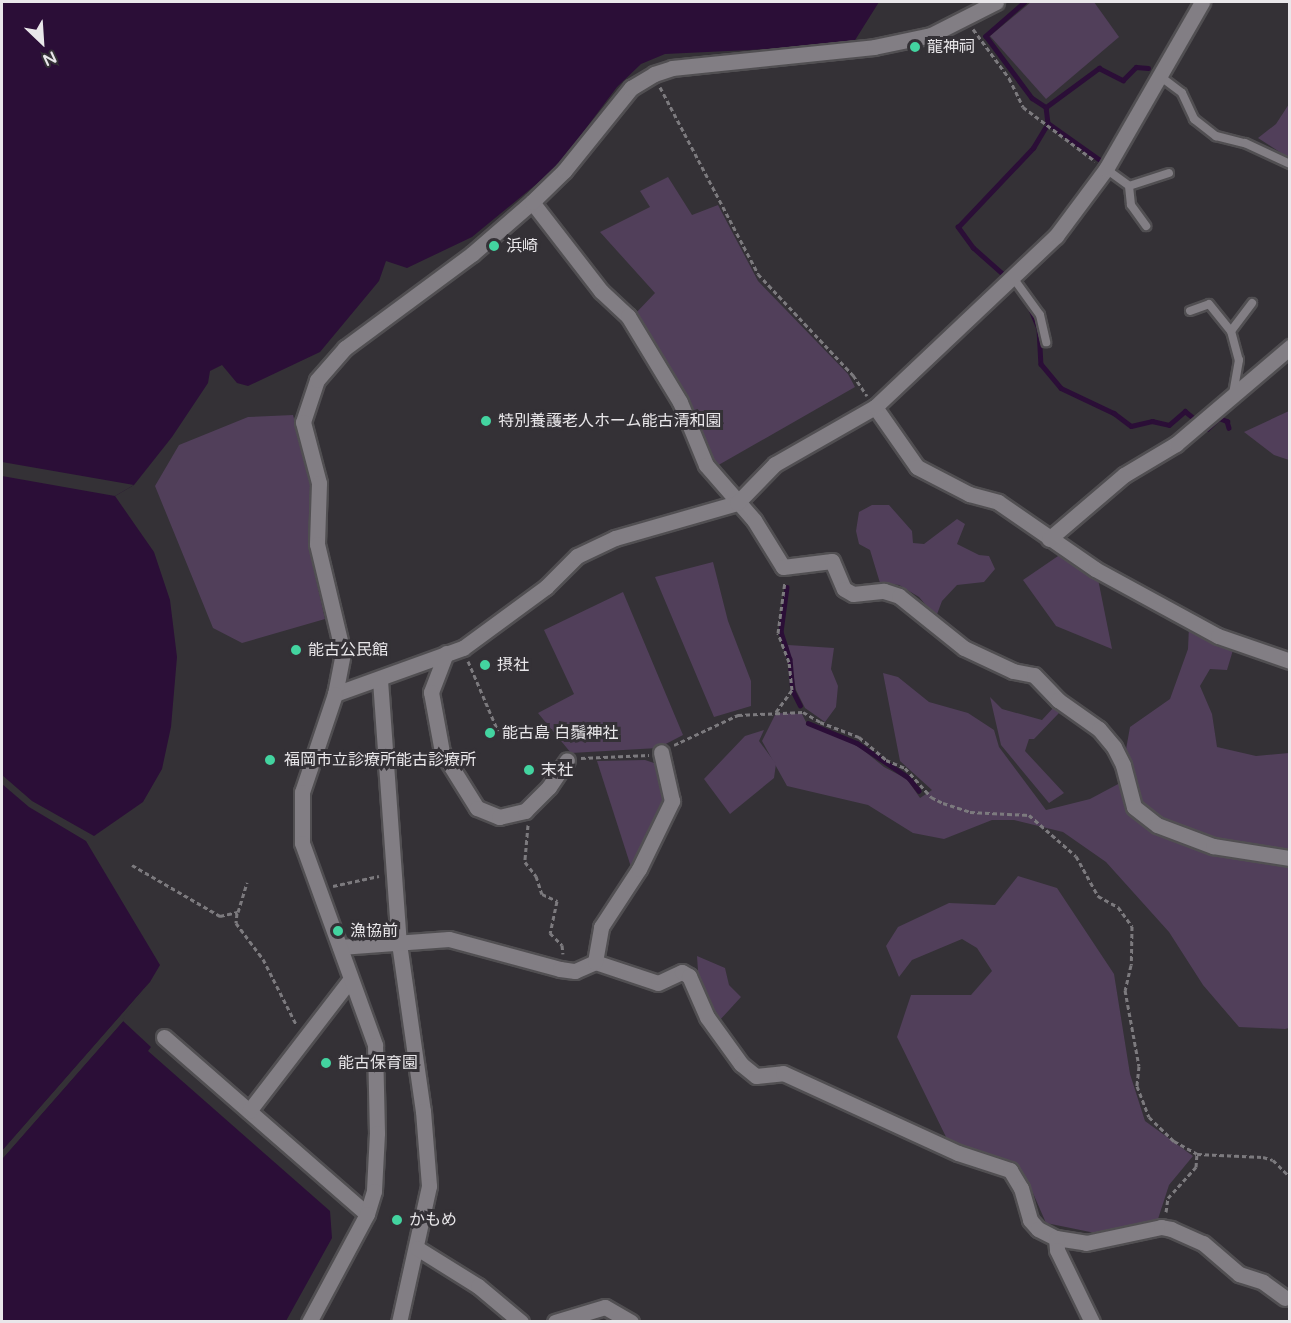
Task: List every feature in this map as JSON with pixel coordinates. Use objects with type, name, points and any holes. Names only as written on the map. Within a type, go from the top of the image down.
[{"type":"street","points":[[309,1322],[367,1214],[374,1191],[376,1145],[375,1045],[302,843],[302,792],[335,694],[343,653],[317,544],[319,483],[303,422],[318,380],[345,348],[472,254],[532,202],[564,171],[631,88],[654,74],[672,68],[873,47],[931,35],[996,2]]},
{"type":"street","points":[[335,694],[380,680],[463,648],[546,587],[577,556],[615,538],[737,503],[775,464],[875,407],[1014,279],[1056,236],[1106,169],[1161,77],[1202,2]]},
{"type":"street","points":[[532,202],[601,291],[628,316],[680,402],[706,465],[774,547],[783,567],[832,561],[844,589],[853,594],[884,591],[899,596],[964,648],[1002,667],[1034,675],[1058,700],[1099,729],[1114,747],[1123,765],[1134,807],[1157,825],[1214,846],[1290,858]]},
{"type":"street","points":[[1049,538],[1124,475],[1176,444],[1233,393],[1290,347]]},
{"type":"street","points":[[875,407],[917,467],[969,494],[998,502],[1095,569],[1218,636],[1290,661]]},
{"type":"street","points":[[446,653],[431,692],[445,760],[477,808],[499,817],[525,811],[549,787],[567,760]]},
{"type":"street","points":[[380,680],[384,770],[396,874],[399,943],[423,1111],[429,1186],[399,1322]]},
{"type":"street","points":[[595,962],[601,927],[639,869],[672,801],[661,752]]},
{"type":"street","points":[[340,947],[450,939],[560,969],[575,971],[595,962],[658,983],[682,972],[689,976],[707,1017],[741,1064],[756,1076],[783,1073],[957,1153],[1010,1170],[1021,1188],[1030,1220],[1038,1229],[1056,1238],[1099,1242],[1161,1227],[1171,1229],[1203,1243],[1239,1274],[1263,1282],[1285,1298]]},
{"type":"street","points":[[249,1111],[350,980]]},
{"type":"street","points":[[164,1037],[367,1214]]},
{"type":"street","points":[[1056,1238],[1057,1250],[1092,1322]]},
{"type":"street","points":[[417,1248],[478,1286],[521,1322]]},
{"type":"street","points":[[555,1322],[590,1309],[605,1308],[624,1320]]},
{"type":"lane","points":[[1161,77],[1182,93],[1194,119],[1216,136],[1245,143],[1290,164]]},
{"type":"lane","points":[[1106,169],[1129,186],[1131,205],[1146,226]]},
{"type":"lane","points":[[1129,186],[1169,173]]},
{"type":"lane","points":[[1014,279],[1040,315],[1046,342]]},
{"type":"lane","points":[[1231,331],[1252,303]]},
{"type":"lane","points":[[1190,311],[1209,304],[1231,331],[1239,360],[1233,393]]},
{"type":"lane","points":[[579,1322],[590,1309]]},
{"type":"path","points":[[965,17],[1009,78],[1023,107],[1106,169]]},
{"type":"path","points":[[654,74],[758,274],[853,375],[875,407]]},
{"type":"path","points":[[776,712],[792,690],[789,662],[778,633],[785,585],[783,567]]},
{"type":"path","points":[[463,648],[498,731]]},
{"type":"path","points":[[567,760],[661,752],[738,715],[803,712],[820,722],[860,737],[886,760],[905,768],[932,797],[944,803],[970,812],[1029,815],[1076,856],[1098,896],[1118,907],[1132,926],[1131,965],[1125,990],[1139,1066],[1140,1098],[1158,1126],[1174,1142],[1197,1154],[1263,1156],[1273,1160],[1290,1177]]},
{"type":"path","points":[[525,811],[526,866],[536,876],[542,894],[557,901],[550,928],[553,938],[564,949],[560,969]]},
{"type":"path","points":[[132,865],[220,916],[238,912]]},
{"type":"path","points":[[319,889],[396,874]]},
{"type":"path","points":[[247,882],[236,923],[263,959],[304,1039]]},
{"type":"path","points":[[1171,1229],[1167,1217],[1168,1198],[1196,1167],[1197,1154]]},
{"type":"shaded area","points":[[2,2],[879,2],[852,45],[665,54],[641,64],[617,87],[556,168],[472,237],[407,268],[386,261],[379,281],[320,352],[248,386],[237,383],[222,365],[210,371],[208,383],[172,437],[134,485],[115,496],[154,552],[170,600],[177,657],[171,727],[162,769],[143,802],[94,836],[32,801],[2,775]]},
{"type":"shaded area","points":[[1031,2],[1094,2],[1119,37],[1046,99],[990,36]]},
{"type":"shaded area","points":[[1289,104],[1289,158],[1258,138],[1276,124]]},
{"type":"shaded area","points":[[668,177],[692,215],[718,205],[758,281],[848,374],[855,387],[715,467],[634,315],[655,293],[600,232],[650,207],[640,191]]},
{"type":"shaded area","points":[[1289,411],[1289,460],[1274,455],[1244,432]]},
{"type":"shaded area","points":[[293,415],[311,480],[308,544],[325,619],[242,643],[213,628],[155,486],[179,445],[248,417]]},
{"type":"shaded area","points":[[872,505],[889,505],[912,531],[913,543],[924,544],[957,519],[965,524],[957,544],[979,555],[989,556],[995,569],[984,582],[957,585],[942,601],[936,617],[919,597],[899,585],[880,583],[870,550],[859,544],[856,531],[859,512]]},
{"type":"shaded area","points":[[1061,554],[1097,574],[1112,649],[1056,626],[1023,580]]},
{"type":"shaded area","points":[[713,562],[728,621],[751,681],[751,706],[714,717],[655,577]]},
{"type":"shaded area","points":[[623,592],[683,735],[658,748],[571,753],[538,713],[574,694],[544,630]]},
{"type":"shaded area","points":[[1189,626],[1212,643],[1233,650],[1227,670],[1210,669],[1200,686],[1212,714],[1217,747],[1256,756],[1289,753],[1289,1028],[1239,1027],[1203,985],[1169,932],[1106,862],[1063,832],[1014,820],[992,820],[944,839],[913,833],[868,805],[787,786],[762,741],[776,713],[802,714],[807,724],[857,745],[884,767],[907,779],[920,798],[932,790],[900,761],[883,673],[898,677],[929,702],[968,713],[994,730],[999,747],[1046,810],[1090,799],[1120,783],[1130,727],[1170,699],[1188,649]]},
{"type":"shaded area","points":[[788,645],[834,648],[831,669],[838,686],[836,707],[825,722],[805,708],[796,690]]},
{"type":"shaded area","points":[[990,697],[1002,709],[1042,720],[1053,708],[1059,713],[1034,739],[1029,739],[1025,751],[1064,793],[1049,803],[1001,745]]},
{"type":"shaded area","points":[[764,730],[759,741],[776,764],[774,778],[730,814],[704,779],[745,736]]},
{"type":"shaded area","points":[[645,760],[660,765],[668,798],[631,867],[597,761]]},
{"type":"shaded area","points":[[2,784],[29,807],[86,841],[160,965],[150,982],[2,1151]]},
{"type":"shaded area","points":[[1018,876],[1057,888],[1114,974],[1130,1074],[1145,1121],[1193,1156],[1169,1185],[1158,1219],[1105,1235],[1046,1223],[1029,1184],[1013,1164],[947,1139],[897,1037],[911,995],[971,995],[992,971],[977,948],[962,939],[912,960],[899,977],[886,946],[898,927],[949,903],[995,905]]},
{"type":"shaded area","points":[[697,956],[725,968],[729,985],[741,997],[719,1021],[699,986]]},
{"type":"shaded area","points":[[123,1021],[151,1047],[148,1051],[330,1211],[332,1238],[286,1321],[2,1322],[2,1159]]},
{"type":"pier","points":[[2,462],[134,485],[115,496],[2,476]]},
{"type":"pier","points":[[150,982],[122,1018],[125,1019],[2,1159],[2,1151]]},
{"type":"waterway","points":[[1025,2],[986,36],[1032,98],[1046,107],[1048,123],[1103,162]]},
{"type":"waterway","points":[[1046,107],[1099,68],[1123,80],[1136,67],[1148,68]]},
{"type":"waterway","points":[[1007,278],[973,248],[958,227],[1033,148],[1045,128]]},
{"type":"waterway","points":[[1029,305],[1039,328],[1041,364],[1061,388],[1114,413],[1131,426],[1152,421],[1169,425],[1185,411],[1207,429],[1219,418],[1227,421],[1229,428]]},
{"type":"waterway","points":[[787,587],[781,632],[790,659],[793,691],[800,705]]},
{"type":"waterway","points":[[808,723],[857,743],[909,778],[919,791]]},
{"type":"place","name":"龍神祠","points":[[915,47]]},
{"type":"place","name":"浜崎","points":[[494,246]]},
{"type":"place","name":"特別養護老人ホーム能古清和園","points":[[486,421]]},
{"type":"place","name":"能古公民館","points":[[296,650]]},
{"type":"place","name":"摂社","points":[[485,665]]},
{"type":"place","name":"能古島 白鬚神社","points":[[490,733]]},
{"type":"place","name":"福岡市立診療所能古診療所","points":[[270,760]]},
{"type":"place","name":"末社","points":[[529,770]]},
{"type":"place","name":"漁協前","points":[[338,931]]},
{"type":"place","name":"能古保育園","points":[[326,1063]]},
{"type":"place","name":"かもめ","points":[[397,1220]]}]
